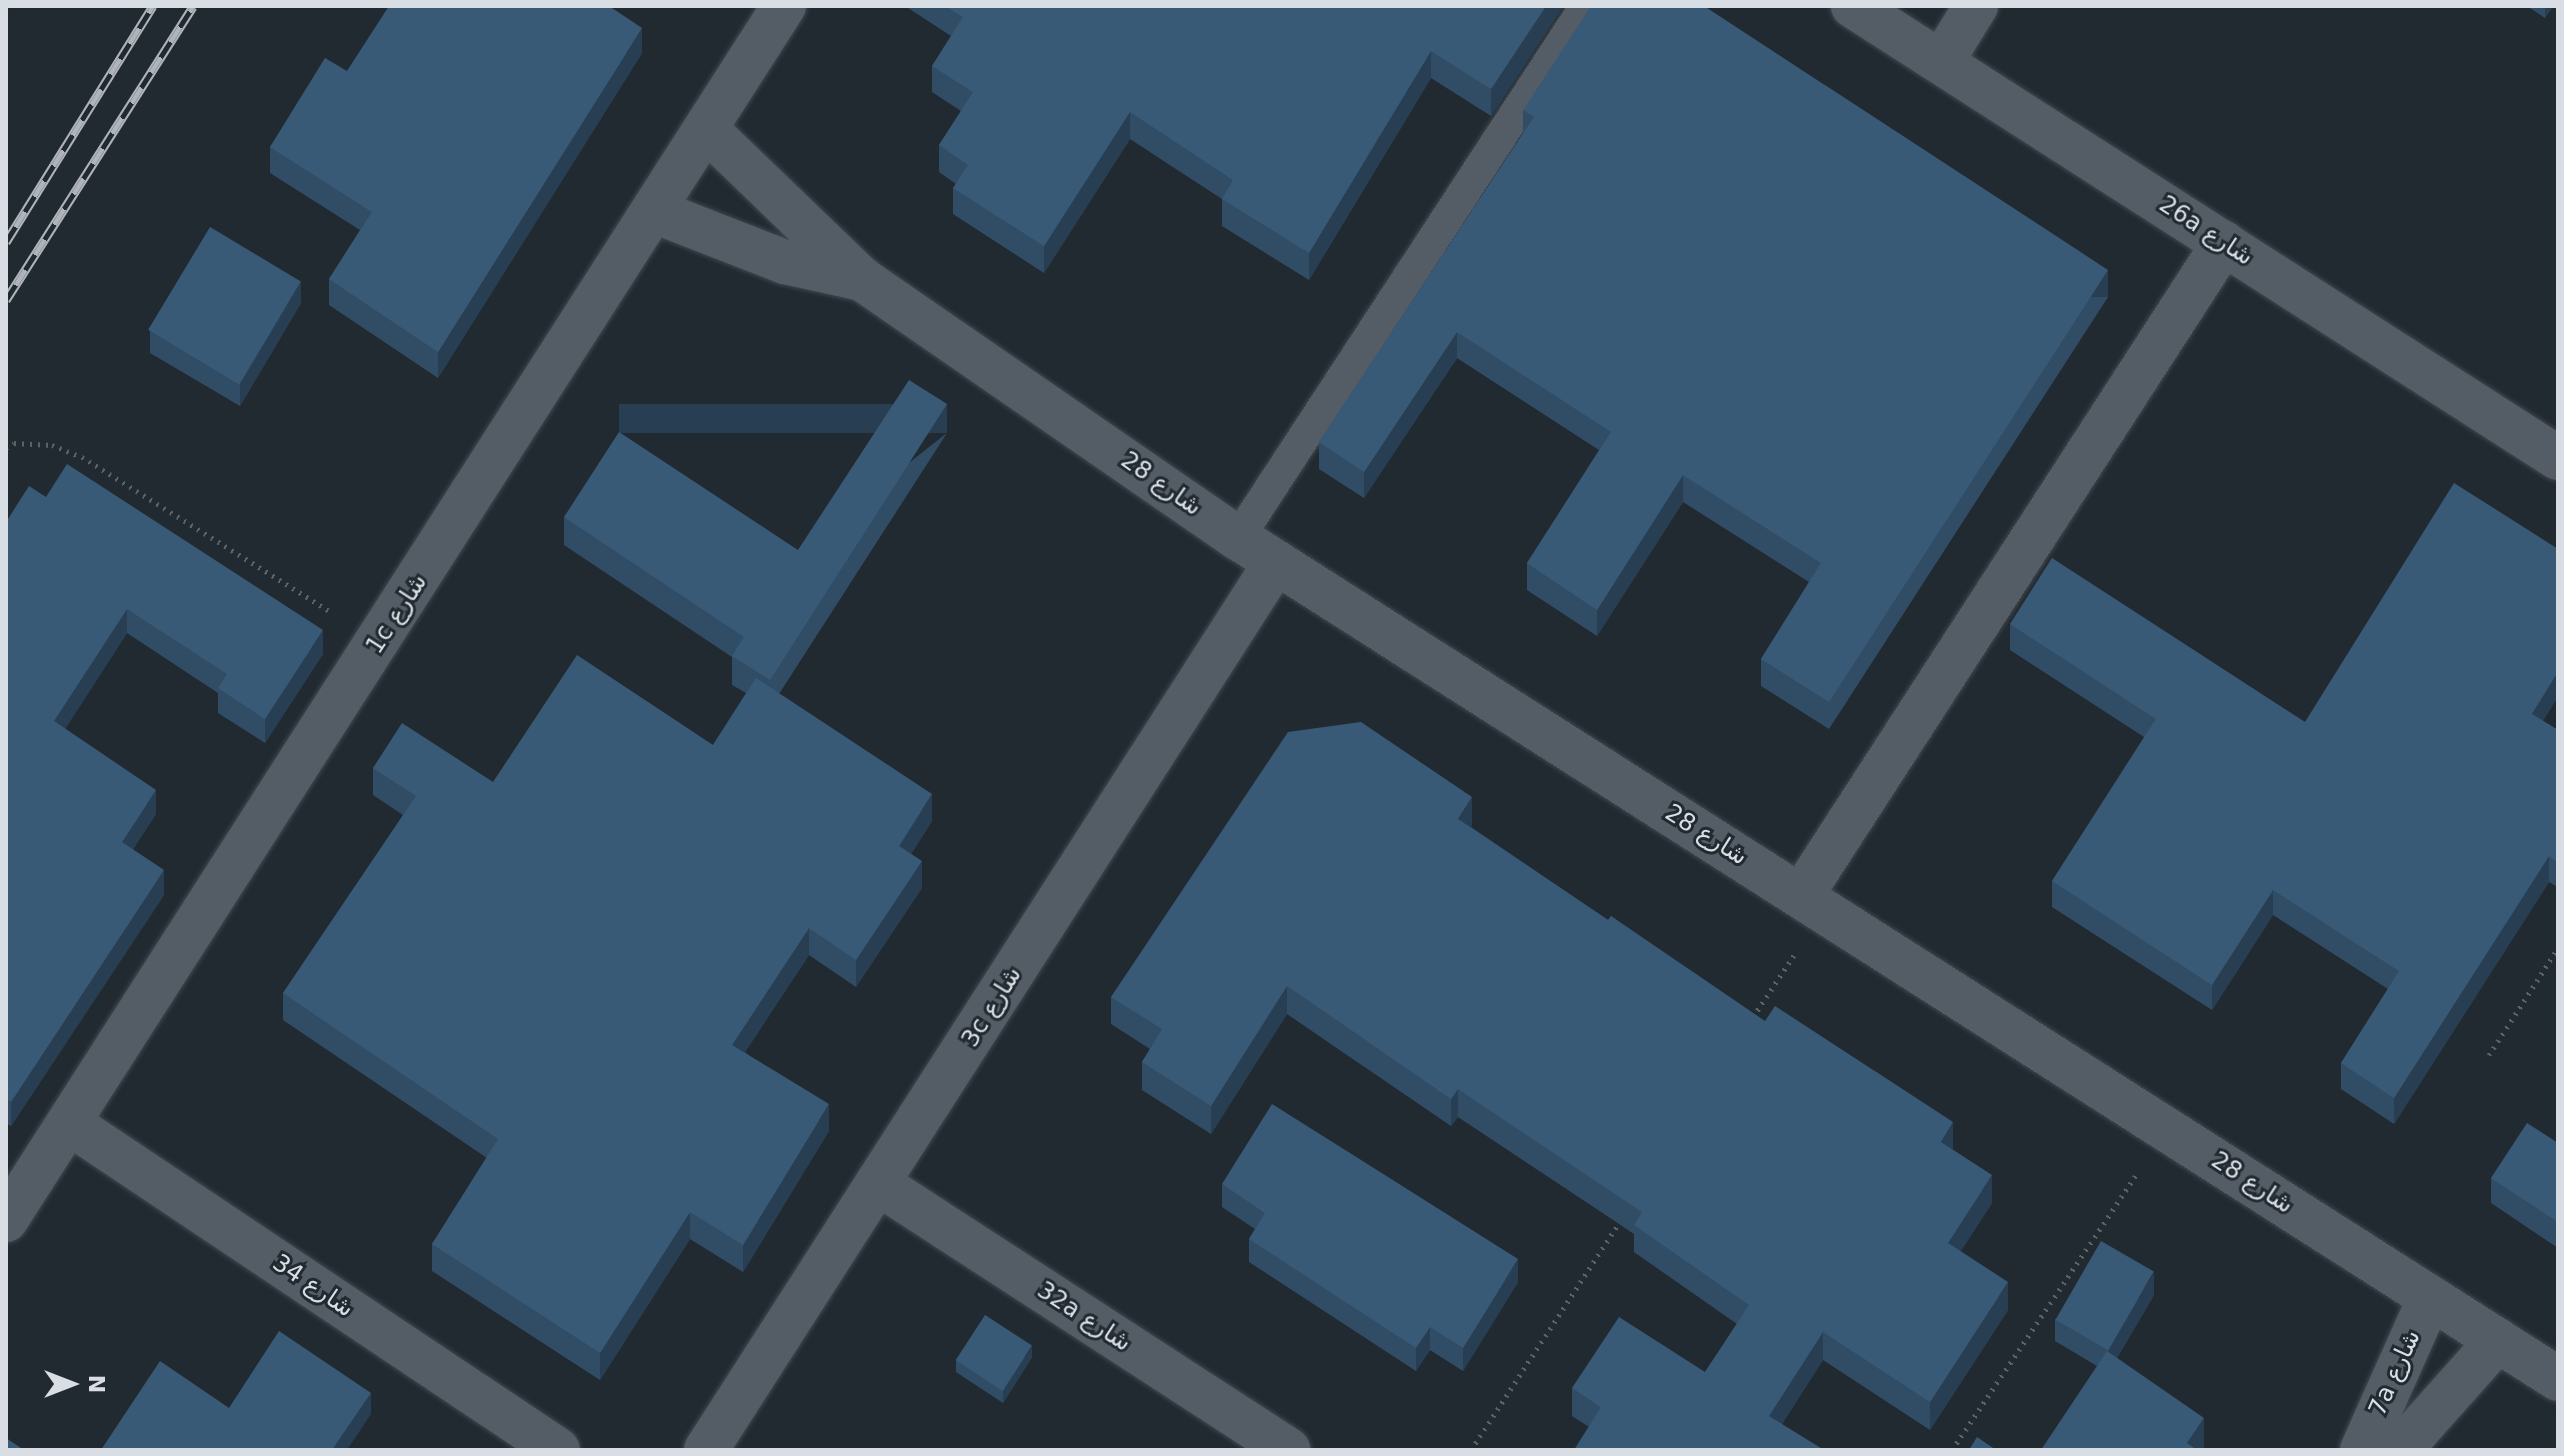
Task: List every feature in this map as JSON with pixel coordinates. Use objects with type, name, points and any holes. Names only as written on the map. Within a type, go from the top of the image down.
[{"type":"street","name":"1c شارع","points":[[6,1220],[784,6]]},
{"type":"street","name":"26a شارع","points":[[1853,6],[2558,458]]},
{"type":"street","points":[[1942,61],[1976,6]]},
{"type":"street","name":"شارع 28","points":[[706,129],[862,279],[1238,538],[2558,1379]]},
{"type":"street","name":"شارع 28","points":[[654,211],[785,262],[862,279]]},
{"type":"street","points":[[1812,903],[2224,243]]},
{"type":"street","name":"3c شارع","points":[[706,1450],[1276,562]]},
{"type":"street","name":"شارع 34","points":[[69,1123],[558,1450]]},
{"type":"street","name":"32a شارع","points":[[879,1184],[1288,1450]]},
{"type":"street","name":"7a شارع","points":[[2362,1450],[2430,1297]]},
{"type":"street","name":"7a شارع","points":[[2400,1450],[2498,1340]]},
{"type":"lane","points":[[1238,538],[1586,6]]},
{"type":"path","points":[[6,448],[14,443],[52,445],[82,457],[379,642]]},
{"type":"path","points":[[1746,1028],[1812,903]]},
{"type":"path","points":[[2489,1055],[2558,948]]},
{"type":"path","points":[[1952,1450],[2167,1128]]},
{"type":"path","points":[[1471,1450],[1625,1213]]},
{"type":"building","points":[[389,6],[609,6],[642,28],[438,352],[329,279],[372,212],[270,147],[325,58],[347,71]]},
{"type":"building","points":[[945,6],[1546,6],[1491,89],[1431,51],[1309,253],[1222,199],[1233,180],[1130,112],[1044,246],[953,188],[968,165],[939,145],[973,92],[932,66],[963,17]]},
{"type":"building","points":[[1591,6],[1704,6],[2108,270],[1829,702],[1761,659],[1821,563],[1683,475],[1597,610],[1527,563],[1611,432],[1457,332],[1364,472],[1319,442],[1534,117],[1523,110]]},
{"type":"building","points":[[210,227],[301,282],[239,384],[148,330]]},
{"type":"building","points":[[909,380],[947,404],[770,680],[732,656],[744,637],[564,517],[619,432],[798,550]]},
{"type":"building","points":[[67,464],[323,630],[265,719],[218,688],[227,674],[127,609],[54,721],[156,790],[122,842],[164,870],[11,1102],[6,1099],[6,522],[29,486],[46,497]]},
{"type":"building","points":[[2454,483],[2558,549],[2558,672],[2532,714],[2558,730],[2558,857],[2556,861],[2549,856],[2394,1098],[2341,1063],[2399,971],[2273,890],[2212,985],[2052,881],[2156,719],[2010,624],[2052,558],[2305,722]]},
{"type":"building","points":[[577,655],[713,745],[756,678],[932,794],[899,846],[922,861],[856,960],[809,928],[732,1045],[829,1104],[743,1245],[690,1212],[600,1353],[432,1244],[498,1139],[283,993],[416,796],[373,768],[402,723],[493,782]]},
{"type":"building","points":[[1361,722],[1472,797],[1458,819],[1608,920],[1611,916],[1765,1021],[1775,1006],[1953,1122],[1941,1142],[1992,1175],[1948,1243],[2008,1282],[1930,1402],[1823,1332],[1769,1416],[1824,1450],[1574,1450],[1601,1407],[1572,1388],[1619,1317],[1705,1372],[1749,1305],[1634,1225],[1642,1212],[1458,1089],[1451,1099],[1287,986],[1211,1106],[1142,1062],[1162,1029],[1111,997],[1288,732]]},
{"type":"building","points":[[1272,1104],[1518,1259],[1463,1348],[1430,1327],[1416,1348],[1249,1239],[1265,1213],[1222,1184]]},
{"type":"building","points":[[2527,1123],[2558,1143],[2558,1222],[2491,1178]]},
{"type":"building","points":[[2101,1241],[2154,1272],[2108,1350],[2056,1320]]},
{"type":"building","points":[[985,1315],[1032,1345],[1003,1391],[956,1360]]},
{"type":"building","points":[[279,1331],[371,1393],[332,1450],[101,1450],[160,1361],[229,1408]]},
{"type":"building","points":[[2107,1351],[2204,1418],[2187,1443],[2197,1450],[2041,1450]]},
{"type":"building","points":[[1977,1437],[1996,1450],[1969,1450]]},
{"type":"building","points":[[6,1438],[24,1450],[6,1450]]},
{"type":"railway","points":[[6,242],[153,6]]},
{"type":"railway","points":[[6,300],[193,6]]}]
